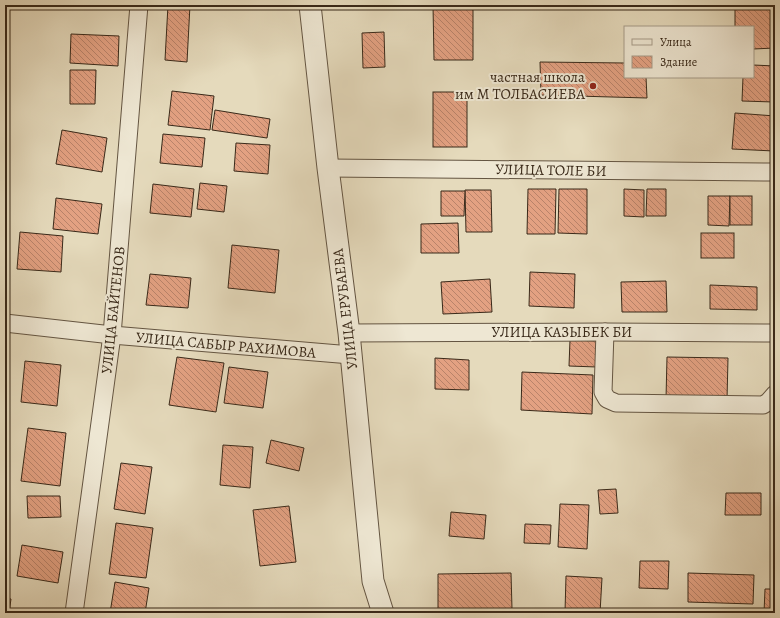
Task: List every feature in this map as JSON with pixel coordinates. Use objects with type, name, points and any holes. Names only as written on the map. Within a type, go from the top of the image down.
[{"type":"street","name":"УЛИЦА БАЙТЕНОВ","points":[[74,613],[112,335],[139,5]]},
{"type":"street","name":"УЛИЦА ЕРУБАЕВА","points":[[310,5],[328,168],[349,333],[373,581],[383,613]]},
{"type":"street","name":"УЛИЦА ТОЛЕ БИ","points":[[328,168],[775,172]]},
{"type":"street","name":"УЛИЦА САБЫР РАХИМОВА","points":[[5,323],[112,335],[351,355]]},
{"type":"street","points":[[605,332],[603,392],[607,399],[616,403],[763,404],[768,402],[775,394]]},
{"type":"street","name":"УЛИЦА КАЗЫБЕК БИ","points":[[349,333],[775,333]]},
{"type":"building","points":[[168,5],[190,5],[187,62],[165,60]]},
{"type":"building","points":[[433,5],[473,5],[473,60],[434,60]]},
{"type":"building","points":[[775,6],[775,48],[754,49],[754,26],[735,26],[735,8]]},
{"type":"building","points":[[384,32],[385,67],[363,68],[362,33]]},
{"type":"building","points":[[71,34],[119,36],[118,66],[70,63]]},
{"type":"building","name":"частная школа им М ТОЛБАСИЕВА","points":[[540,62],[624,63],[624,78],[646,78],[647,98],[541,95]]},
{"type":"building","points":[[754,65],[775,66],[774,102],[742,101],[743,78],[754,78]]},
{"type":"building","points":[[70,70],[96,70],[95,104],[70,104]]},
{"type":"building","points":[[172,91],[214,96],[210,130],[168,125]]},
{"type":"building","points":[[433,92],[467,92],[467,147],[433,147]]},
{"type":"building","points":[[215,110],[270,119],[267,138],[212,130]]},
{"type":"building","points":[[735,113],[775,116],[774,151],[732,149]]},
{"type":"building","points":[[62,130],[107,138],[102,172],[56,164]]},
{"type":"building","points":[[163,134],[205,138],[202,167],[160,163]]},
{"type":"building","points":[[236,143],[270,145],[268,174],[234,171]]},
{"type":"building","points":[[200,183],[227,186],[224,212],[197,209]]},
{"type":"building","points":[[153,184],[194,189],[191,217],[150,213]]},
{"type":"building","points":[[528,189],[556,189],[555,234],[527,234]]},
{"type":"building","points":[[559,189],[587,189],[587,234],[558,233]]},
{"type":"building","points":[[624,189],[644,190],[644,217],[624,216]]},
{"type":"building","points":[[647,189],[666,189],[666,216],[646,216]]},
{"type":"building","points":[[465,190],[491,190],[492,232],[466,232]]},
{"type":"building","points":[[441,191],[465,191],[464,216],[441,216]]},
{"type":"building","points":[[708,196],[730,196],[729,226],[708,225]]},
{"type":"building","points":[[730,196],[752,196],[752,225],[730,225]]},
{"type":"building","points":[[56,198],[102,204],[98,234],[53,229]]},
{"type":"building","points":[[458,223],[459,253],[421,253],[421,224]]},
{"type":"building","points":[[20,232],[63,236],[61,272],[17,269]]},
{"type":"building","points":[[701,233],[734,233],[734,258],[701,258]]},
{"type":"building","points":[[232,245],[279,250],[275,293],[228,288]]},
{"type":"building","points":[[530,272],[575,274],[574,308],[529,306]]},
{"type":"building","points":[[150,274],[191,278],[188,308],[146,305]]},
{"type":"building","points":[[490,279],[492,312],[443,314],[441,282]]},
{"type":"building","points":[[666,281],[667,312],[622,312],[621,282]]},
{"type":"building","points":[[710,285],[757,287],[757,310],[710,309]]},
{"type":"building","points":[[570,340],[598,341],[597,367],[569,366]]},
{"type":"building","points":[[177,357],[224,363],[216,412],[169,405]]},
{"type":"building","points":[[667,357],[728,358],[727,400],[666,399]]},
{"type":"building","points":[[435,358],[469,360],[469,390],[435,389]]},
{"type":"building","points":[[25,361],[61,365],[57,406],[21,402]]},
{"type":"building","points":[[229,367],[268,372],[263,408],[224,403]]},
{"type":"building","points":[[522,372],[593,375],[592,414],[521,410]]},
{"type":"building","points":[[28,428],[66,433],[60,486],[21,481]]},
{"type":"building","points":[[271,440],[304,448],[299,471],[266,463]]},
{"type":"building","points":[[223,445],[253,447],[250,488],[220,485]]},
{"type":"building","points":[[121,463],[152,467],[145,514],[114,509]]},
{"type":"building","points":[[616,489],[618,513],[600,514],[598,490]]},
{"type":"building","points":[[726,493],[761,493],[761,515],[725,515]]},
{"type":"building","points":[[27,496],[60,496],[61,517],[28,518]]},
{"type":"building","points":[[560,504],[589,505],[587,549],[558,547]]},
{"type":"building","points":[[289,506],[296,562],[260,566],[253,510]]},
{"type":"building","points":[[451,512],[486,515],[484,539],[449,536]]},
{"type":"building","points":[[116,523],[153,528],[146,578],[109,574]]},
{"type":"building","points":[[525,524],[551,525],[550,544],[524,543]]},
{"type":"building","points":[[22,545],[63,552],[58,583],[17,576]]},
{"type":"building","points":[[640,561],[669,561],[668,589],[639,588]]},
{"type":"building","points":[[511,573],[512,609],[438,610],[438,574]]},
{"type":"building","points":[[688,573],[754,575],[753,604],[688,602]]},
{"type":"building","points":[[566,576],[602,578],[600,613],[565,612]]},
{"type":"building","points":[[115,582],[149,588],[145,613],[110,613]]},
{"type":"building","points":[[765,589],[775,589],[775,613],[764,613]]},
{"type":"building","points":[[5,598],[11,599],[9,613],[5,613]]},
{"type":"building","points":[[267,609],[299,611],[299,613],[266,613]]},
{"type":"place","name":"частная школа им М ТОЛБАСИЕВА","points":[[593,86]]}]
